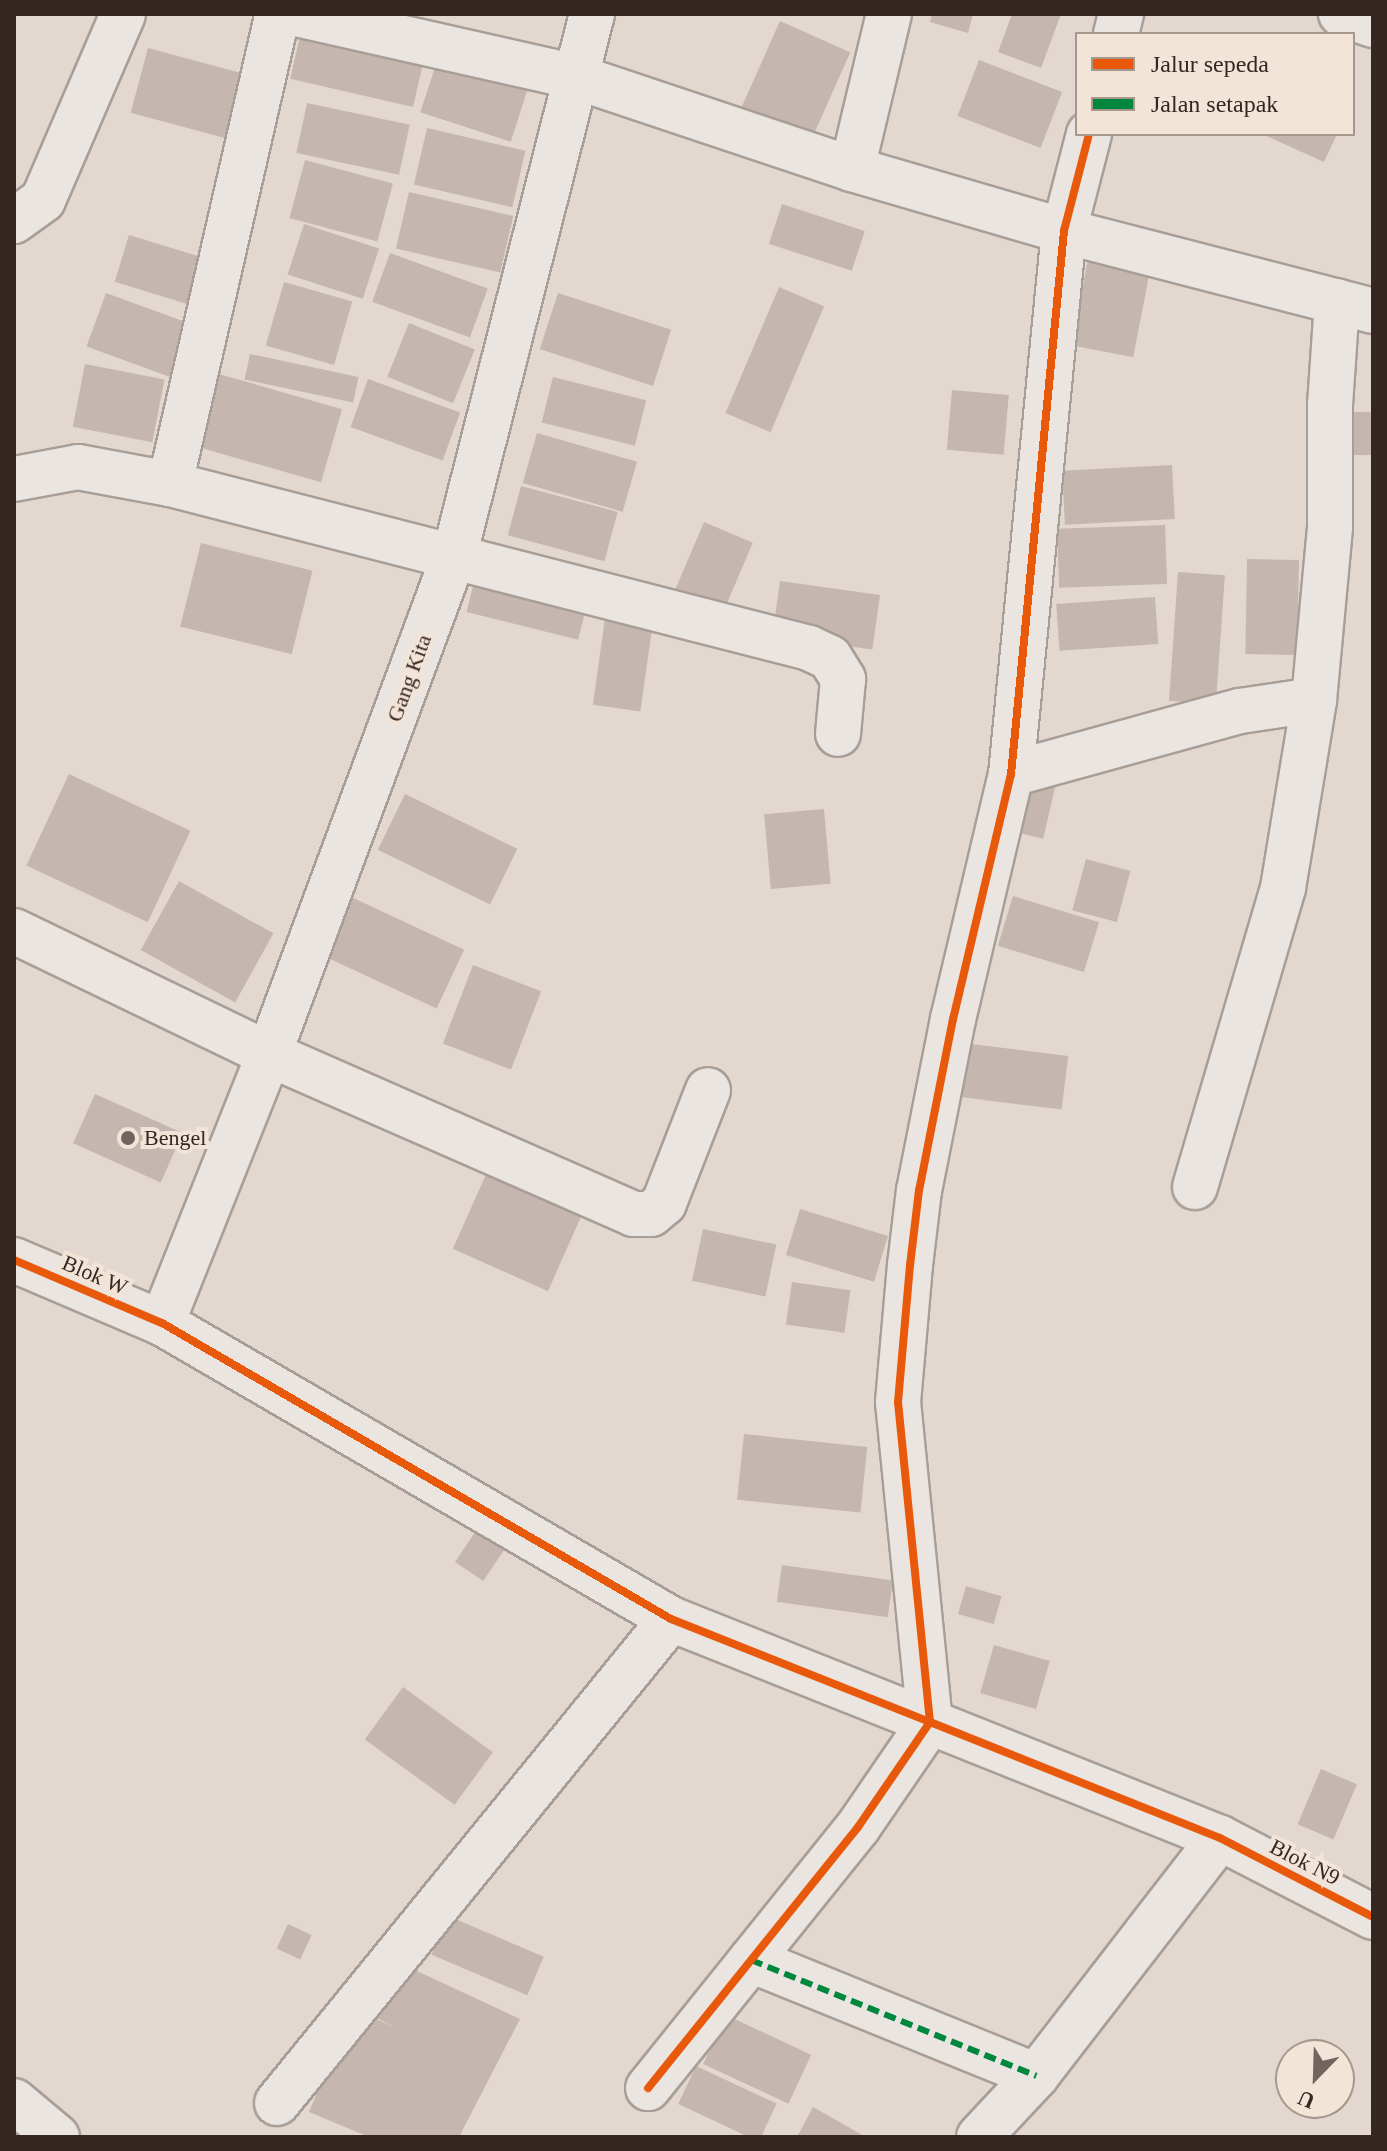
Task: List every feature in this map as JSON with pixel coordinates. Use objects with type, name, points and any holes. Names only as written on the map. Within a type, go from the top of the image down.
[{"type":"street","points":[[14,221],[43,200],[123,14]]},
{"type":"street","points":[[170,484],[278,14]]},
{"type":"street","points":[[297,14],[577,77],[852,169],[1064,231],[1355,306],[1314,700],[1283,888],[1195,1187]]},
{"type":"street","name":"Gang Kita","points":[[162,1323],[269,1054],[455,553],[592,14]]},
{"type":"street","points":[[852,169],[889,14]]},
{"type":"street","points":[[1341,14],[1373,25]]},
{"type":"street","points":[[648,2088],[858,1827],[930,1722],[902,1458],[901,1371],[919,1190],[1011,774],[1064,231],[1088,136]]},
{"type":"street","points":[[14,479],[78,467],[170,484],[455,553],[809,648],[830,658],[843,679],[838,734]]},
{"type":"street","points":[[1011,774],[1240,711],[1314,700]]},
{"type":"street","points":[[14,931],[269,1054],[633,1214],[651,1214],[664,1203],[708,1090]]},
{"type":"street","name":"Blok W","points":[[14,1260],[162,1323],[671,1619]]},
{"type":"street","points":[[277,2103],[671,1619]]},
{"type":"street","name":"Blok N9","points":[[671,1619],[1220,1838],[1373,1917]]},
{"type":"street","points":[[979,2137],[1036,2076],[1220,1838]]},
{"type":"street","points":[[751,1960],[1036,2076]]},
{"type":"street","points":[[14,2101],[57,2137]]},
{"type":"building","points":[[932,14],[973,14],[968,33],[930,22]]},
{"type":"building","points":[[1012,14],[1061,14],[1041,68],[998,52]]},
{"type":"building","points":[[780,21],[850,52],[810,142],[740,111]]},
{"type":"building","points":[[301,32],[424,60],[413,107],[290,79]]},
{"type":"building","points":[[148,48],[256,77],[239,142],[131,113]]},
{"type":"building","points":[[979,60],[1062,92],[1041,148],[957,116]]},
{"type":"building","points":[[437,61],[527,90],[511,142],[420,112]]},
{"type":"building","points":[[307,103],[410,125],[399,175],[296,153]]},
{"type":"building","points":[[427,128],[525,151],[512,207],[414,185]]},
{"type":"building","points":[[1266,136],[1336,136],[1324,162]]},
{"type":"building","points":[[305,160],[393,184],[377,242],[289,218]]},
{"type":"building","points":[[409,192],[513,216],[500,273],[396,249]]},
{"type":"building","points":[[782,204],[865,231],[852,271],[769,244]]},
{"type":"building","points":[[304,224],[379,248],[363,299],[288,274]]},
{"type":"building","points":[[129,235],[207,259],[193,306],[115,282]]},
{"type":"building","points":[[1090,249],[1152,261],[1133,357],[1071,345]]},
{"type":"building","points":[[390,253],[488,289],[470,337],[372,302]]},
{"type":"building","points":[[284,282],[352,302],[334,365],[266,345]]},
{"type":"building","points":[[779,287],[824,306],[771,432],[725,413]]},
{"type":"building","points":[[106,293],[192,324],[173,378],[87,347]]},
{"type":"building","points":[[558,293],[671,330],[653,386],[540,349]]},
{"type":"building","points":[[409,323],[475,350],[453,403],[387,377]]},
{"type":"building","points":[[250,354],[359,377],[353,403],[245,379]]},
{"type":"building","points":[[85,364],[165,379],[152,442],[73,427]]},
{"type":"building","points":[[219,374],[342,409],[321,482],[198,447]]},
{"type":"building","points":[[553,377],[646,400],[635,446],[542,423]]},
{"type":"building","points":[[368,379],[460,413],[443,460],[351,427]]},
{"type":"building","points":[[952,390],[1009,395],[1004,455],[947,450]]},
{"type":"building","points":[[1338,412],[1373,412],[1373,455],[1338,455]]},
{"type":"building","points":[[537,433],[637,462],[623,512],[523,483]]},
{"type":"building","points":[[1172,465],[1175,519],[1065,525],[1062,471]]},
{"type":"building","points":[[521,486],[618,512],[604,561],[508,535]]},
{"type":"building","points":[[704,522],[753,543],[724,611],[675,590]]},
{"type":"building","points":[[1165,525],[1167,584],[1059,588],[1057,529]]},
{"type":"building","points":[[201,543],[313,571],[292,654],[180,626]]},
{"type":"building","points":[[483,546],[595,574],[578,640],[467,612]]},
{"type":"building","points":[[1247,559],[1299,560],[1297,655],[1245,654]]},
{"type":"building","points":[[1178,572],[1225,575],[1216,704],[1169,701]]},
{"type":"building","points":[[780,581],[880,595],[872,650],[772,635]]},
{"type":"building","points":[[609,590],[657,597],[640,712],[593,705]]},
{"type":"building","points":[[1155,597],[1158,644],[1060,651],[1056,604]]},
{"type":"building","points":[[69,774],[190,831],[148,922],[26,866]]},
{"type":"building","points":[[1029,780],[1055,786],[1043,839],[1017,833]]},
{"type":"building","points":[[405,794],[517,849],[490,905],[378,850]]},
{"type":"building","points":[[824,809],[831,884],[771,889],[764,814]]},
{"type":"building","points":[[1086,859],[1130,871],[1117,922],[1072,910]]},
{"type":"building","points":[[179,881],[273,933],[235,1002],[141,950]]},
{"type":"building","points":[[349,896],[464,950],[437,1009],[322,955]]},
{"type":"building","points":[[1013,896],[1099,922],[1084,972],[998,946]]},
{"type":"building","points":[[473,965],[541,991],[511,1070],[443,1043]]},
{"type":"building","points":[[963,1043],[1068,1056],[1062,1110],[956,1097]]},
{"type":"building","name":"Bengel","points":[[95,1094],[183,1133],[161,1182],[73,1143]]},
{"type":"building","points":[[496,1152],[591,1194],[548,1291],[453,1249]]},
{"type":"building","points":[[800,1209],[888,1236],[874,1282],[786,1255]]},
{"type":"building","points":[[703,1229],[776,1245],[765,1296],[692,1281]]},
{"type":"building","points":[[792,1282],[850,1290],[844,1333],[786,1325]]},
{"type":"building","points":[[744,1434],[867,1447],[860,1513],[737,1500]]},
{"type":"building","points":[[488,1513],[516,1532],[483,1581],[455,1562]]},
{"type":"building","points":[[782,1565],[893,1581],[888,1617],[777,1602]]},
{"type":"building","points":[[966,1586],[1002,1596],[994,1624],[958,1614]]},
{"type":"building","points":[[994,1645],[1050,1661],[1036,1709],[980,1693]]},
{"type":"building","points":[[403,1687],[493,1752],[455,1805],[365,1740]]},
{"type":"building","points":[[1321,1769],[1357,1784],[1333,1839],[1298,1824]]},
{"type":"building","points":[[448,1916],[544,1957],[527,1995],[432,1955]]},
{"type":"building","points":[[288,1924],[312,1935],[300,1959],[277,1948]]},
{"type":"building","points":[[402,1964],[520,2019],[459,2137],[369,2137],[309,2112],[352,2008],[396,2028],[377,2018]]},
{"type":"building","points":[[726,2015],[811,2055],[788,2104],[703,2064]]},
{"type":"building","points":[[696,2066],[777,2104],[761,2137],[749,2137],[678,2104]]},
{"type":"building","points":[[813,2107],[866,2137],[797,2137]]},
{"type":"marked path","points":[[751,1960],[1036,2076]]},
{"type":"cycle path","points":[[1088,136],[1064,231],[1011,774],[953,1019],[919,1190],[910,1265],[898,1402],[930,1722],[1220,1838],[1373,1917]]},
{"type":"cycle path","points":[[14,1260],[162,1323],[671,1619],[930,1722],[858,1827],[648,2088]]},
{"type":"place","name":"Bengel","points":[[128,1138]]}]
